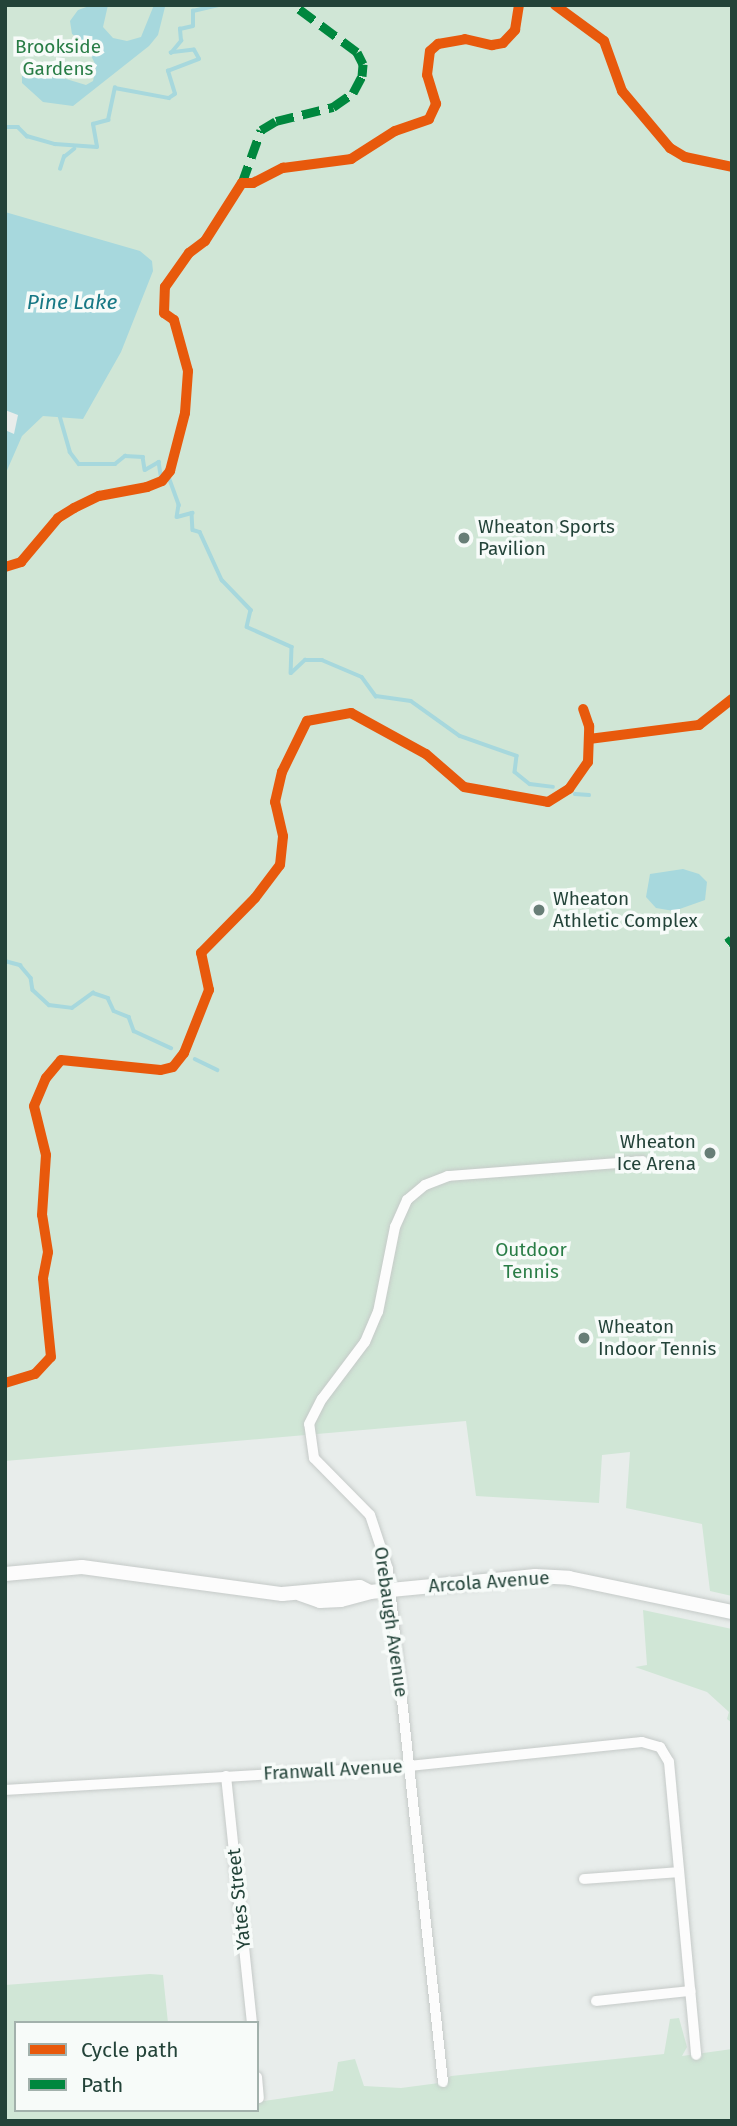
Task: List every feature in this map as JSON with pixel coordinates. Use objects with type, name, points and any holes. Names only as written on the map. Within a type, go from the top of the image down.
[{"type":"street","name":"Orebaugh Avenue","points":[[443,2082],[391,1590],[382,1542],[370,1515],[314,1458],[309,1424],[322,1399],[365,1342],[378,1312],[396,1227],[407,1200],[425,1185],[448,1176],[642,1161]]},
{"type":"street","name":"Arcola Avenue","points":[[5,1574],[101,1568],[300,1594],[360,1587],[370,1592],[535,1576],[569,1578],[732,1612]]},
{"type":"street","name":"Franwall Avenue","points":[[5,1790],[409,1766],[642,1742],[660,1747],[669,1762],[679,1872]]},
{"type":"street","name":"Yates Street","points":[[226,1776],[252,2021]]},
{"type":"street","points":[[584,1879],[679,1872],[696,2055]]},
{"type":"street","points":[[596,2001],[691,1991]]},
{"type":"green space","points":[[5,5],[732,5],[732,1596],[710,1591],[702,1524],[626,1508],[630,1452],[602,1455],[599,1503],[476,1496],[466,1421],[5,1461]]},
{"type":"green space","points":[[643,1610],[732,1629],[732,1723],[727,1719],[729,1712],[707,1692],[635,1667],[647,1665]]},
{"type":"green space","points":[[163,1975],[168,2021],[14,2021],[14,2112],[259,2112],[259,2102],[333,2091],[338,2062],[355,2059],[364,2086],[401,2088],[439,2083],[451,2076],[664,2054],[670,2019],[679,2018],[687,2047],[682,2056],[732,2049],[732,2121],[5,2121],[5,1985]]},
{"type":"water","points":[[92,5],[108,5],[103,27],[113,38],[127,41],[141,37],[154,5],[165,7],[158,35],[149,46],[73,106],[43,102],[22,83],[22,74],[30,68],[86,85],[93,81],[96,66],[85,43],[72,34],[70,21],[78,10]]},
{"type":"water","name":"Pine Lake","points":[[5,212],[140,251],[152,261],[153,271],[121,352],[83,419],[43,416],[22,436],[5,475]]},
{"type":"water","points":[[683,869],[699,874],[707,882],[705,900],[674,911],[656,908],[646,897],[650,874]]},
{"type":"pier","points":[[5,410],[18,415],[14,434],[5,430]]},
{"type":"waterway","points":[[5,127],[18,127],[27,136],[55,144],[97,147],[93,124],[108,120],[115,88],[169,98],[175,94],[168,71],[199,59],[194,50],[171,53],[181,41],[180,29],[193,26],[193,11],[219,5]]},
{"type":"waterway","points":[[60,169],[64,157],[74,149]]},
{"type":"waterway","points":[[60,416],[70,452],[79,464],[115,464],[125,456],[143,457],[145,470],[159,462],[161,475]]},
{"type":"waterway","points":[[169,477],[179,505],[177,517],[192,513],[193,530],[200,532],[222,580],[251,610],[247,627],[292,647],[291,673],[305,660],[322,660],[362,677],[376,696],[411,701],[460,736],[517,756],[515,772],[530,784],[553,787]]},
{"type":"waterway","points":[[575,794],[589,795]]},
{"type":"waterway","points":[[5,961],[20,965],[31,978],[33,990],[49,1005],[72,1008],[93,993],[108,998],[114,1011],[129,1017],[134,1031],[171,1048]]},
{"type":"waterway","points":[[195,1059],[218,1070]]},
{"type":"marked path","points":[[242,183],[261,130],[276,121],[333,107],[353,93],[362,76],[363,64],[357,52],[294,5]]},
{"type":"marked path","points":[[727,943],[732,939]]},
{"type":"cycle path","points":[[5,567],[21,562],[58,518],[74,508],[99,496],[147,487],[162,481],[170,471],[185,413],[188,371],[174,320],[164,313],[165,287],[189,253],[205,241],[242,183],[253,183],[283,168],[351,159],[395,131],[429,119],[436,104],[427,75],[430,51],[438,44],[465,39],[492,45],[503,43],[515,30],[519,5]]},
{"type":"cycle path","points":[[555,5],[604,41],[622,91],[670,148],[685,157],[732,167]]},
{"type":"cycle path","points":[[589,739],[699,725],[732,699]]},
{"type":"cycle path","points":[[5,1383],[35,1374],[51,1357],[43,1278],[48,1252],[42,1215],[46,1155],[34,1106],[46,1078],[61,1060],[161,1070],[173,1067],[184,1053],[209,990],[201,953],[255,898],[280,865],[283,836],[275,802],[282,772],[307,721],[351,713],[426,754],[464,787],[548,802],[569,789],[588,762],[589,726],[583,709]]},
{"type":"place","name":"Wheaton Sports Pavilion","points":[[464,538]]},
{"type":"place","name":"Wheaton Athletic Complex","points":[[539,910]]},
{"type":"place","name":"Wheaton Ice Arena","points":[[710,1153]]},
{"type":"place","name":"Wheaton Indoor Tennis","points":[[584,1338]]},
{"type":"park label","name":"Brookside Gardens","points":[[58,58]]},
{"type":"park label","name":"Outdoor Tennis","points":[[531,1261]]}]
